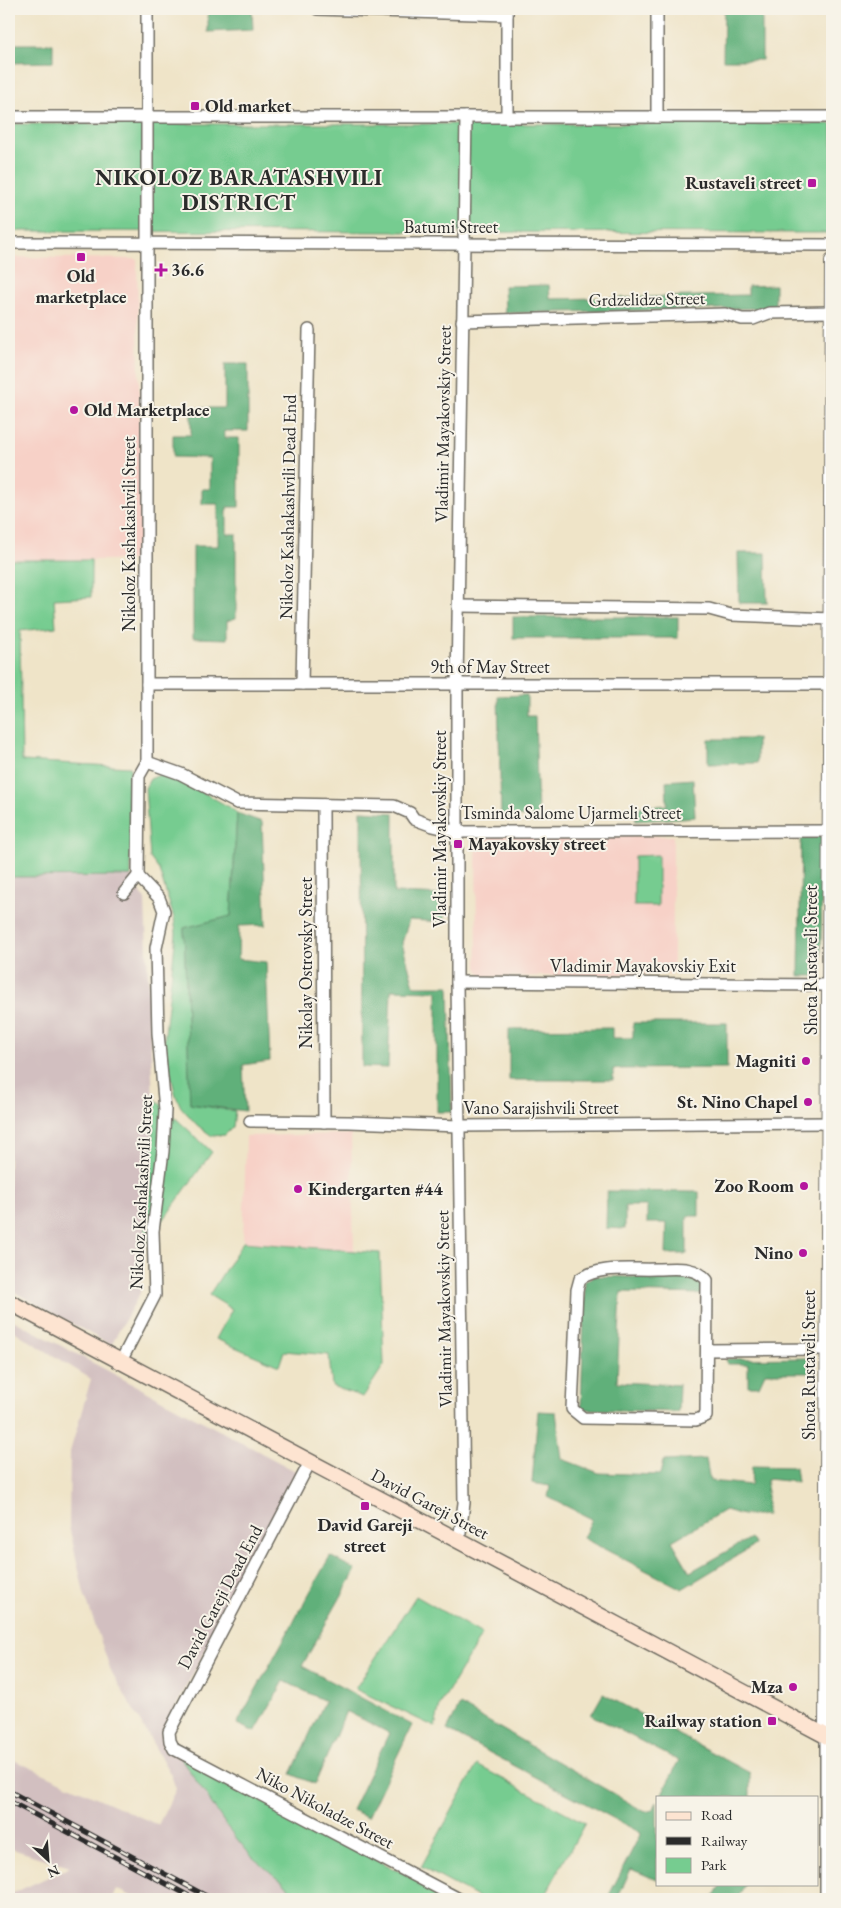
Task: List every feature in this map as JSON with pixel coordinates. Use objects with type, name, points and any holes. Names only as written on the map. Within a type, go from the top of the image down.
[{"type":"main road","name":"David Gareji Street","points":[[9,1302],[829,1738]]},
{"type":"street","name":"Nikoloz Kashakashvili Street","points":[[121,1361],[155,1295],[153,1231],[163,1151],[165,1110],[158,1033],[156,948],[164,911],[159,898],[138,876],[139,776],[148,762],[147,9]]},
{"type":"street","points":[[317,9],[507,12],[508,117]]},
{"type":"street","points":[[657,9],[657,117]]},
{"type":"street","points":[[9,117],[832,118]]},
{"type":"street","name":"Vladimir Mayakovskiy Street","points":[[459,1540],[464,1503],[457,982],[457,684],[466,117]]},
{"type":"street","name":"Batumi Street","points":[[9,243],[832,245]]},
{"type":"street","name":"Shota Rustaveli Street","points":[[826,1899],[830,1563],[828,1349],[831,1123],[829,984],[832,262]]},
{"type":"street","name":"Grdzelidze Street","points":[[462,321],[725,314],[742,319],[769,313],[832,312]]},
{"type":"street","name":"Nikoloz Kashakashvili Dead End","points":[[302,684],[308,330]]},
{"type":"street","points":[[458,606],[710,609],[731,615],[831,619]]},
{"type":"street","name":"9th of May Street","points":[[147,684],[831,684]]},
{"type":"street","name":"Tsminda Salome Ujarmeli Street","points":[[148,762],[182,774],[237,803],[394,806],[410,813],[414,819],[458,832],[830,831]]},
{"type":"street","name":"Nikolay Ostrovsky Street","points":[[323,805],[324,1122]]},
{"type":"street","points":[[124,893],[138,876]]},
{"type":"street","name":"Vladimir Mayakovskiy Exit","points":[[457,982],[829,984]]},
{"type":"street","name":"Vano Sarajishvili Street","points":[[250,1121],[459,1126],[831,1123]]},
{"type":"street","points":[[689,1269],[702,1275],[707,1280],[707,1350],[706,1416],[696,1420],[583,1418],[572,1409],[577,1290],[580,1279],[588,1274],[598,1271],[689,1269]]},
{"type":"street","points":[[707,1350],[828,1349]]},
{"type":"street","name":"David Gareji Dead End","points":[[174,1749],[170,1741],[169,1732],[310,1462]]},
{"type":"street","name":"Niko Nikoladze Street","points":[[174,1749],[459,1899]]},
{"type":"shaded area","name":"Old Marketplace","points":[[9,257],[137,259],[142,560],[9,560]]},
{"type":"shaded area","points":[[485,835],[673,836],[673,974],[482,977],[477,967],[476,840]]},
{"type":"shaded area","points":[[131,876],[145,900],[154,1128],[140,1293],[111,1345],[9,1289],[9,877]]},
{"type":"shaded area","name":"Kindergarten #44","points":[[351,1134],[354,1251],[243,1242],[246,1136]]},
{"type":"shaded area","points":[[9,1318],[299,1473],[163,1730],[168,1748],[179,1755],[228,1828],[252,1857],[303,1899],[137,1899],[117,1889],[111,1899],[9,1899],[9,1895],[70,1867],[9,1848],[9,1758],[158,1825],[176,1789],[171,1775],[111,1671],[84,1593],[69,1526],[70,1452],[91,1379],[9,1328]]},
{"type":"green space","points":[[208,9],[252,9],[253,30],[208,32]]},
{"type":"green space","points":[[724,9],[762,9],[762,60],[723,60]]},
{"type":"green space","points":[[9,44],[53,44],[53,62],[9,63]]},
{"type":"green space","points":[[9,124],[832,124],[832,233],[9,231]]},
{"type":"green space","points":[[549,285],[550,299],[748,295],[748,286],[775,285],[775,308],[505,313],[504,286]]},
{"type":"green space","points":[[225,364],[248,364],[248,431],[224,431],[224,438],[239,438],[239,507],[227,507],[227,534],[236,534],[236,618],[227,621],[227,639],[193,638],[193,546],[218,546],[218,504],[202,504],[202,489],[210,489],[210,458],[173,457],[173,435],[191,435],[191,408],[225,408]]},
{"type":"green space","points":[[738,553],[766,553],[767,603],[739,603]]},
{"type":"green space","points":[[9,560],[91,560],[91,597],[54,599],[56,627],[20,631],[22,761],[130,767],[131,876],[9,877]]},
{"type":"green space","points":[[513,617],[678,617],[678,638],[513,638]]},
{"type":"green space","points":[[527,695],[527,716],[535,716],[538,816],[501,817],[498,696]]},
{"type":"green space","points":[[708,739],[757,739],[757,763],[708,764]]},
{"type":"green space","points":[[164,773],[178,778],[237,813],[231,916],[184,928],[190,1104],[235,1111],[233,1127],[225,1135],[212,1136],[197,1125],[181,1107],[176,1096],[164,1042],[176,933],[174,918],[159,870],[150,858],[145,788],[150,779]]},
{"type":"green space","points":[[693,779],[695,817],[635,821],[639,807],[667,805],[666,781]]},
{"type":"green space","points":[[361,811],[394,813],[394,893],[446,895],[444,922],[409,920],[402,943],[414,986],[449,986],[452,1112],[437,1112],[437,991],[391,990],[388,1068],[362,1067]]},
{"type":"green space","points":[[237,813],[262,822],[266,925],[239,926],[238,959],[266,962],[270,1061],[243,1065],[245,1111],[190,1104],[184,928],[231,916]]},
{"type":"green space","points":[[801,836],[822,836],[821,976],[799,976]]},
{"type":"green space","points":[[658,855],[658,906],[634,906],[634,856]]},
{"type":"green space","points":[[633,1023],[727,1023],[727,1068],[613,1069],[613,1080],[509,1080],[509,1029],[612,1028],[612,1038],[633,1038]]},
{"type":"green space","points":[[153,1097],[212,1152],[144,1247],[154,1128]]},
{"type":"green space","points":[[607,1191],[699,1192],[699,1216],[687,1216],[687,1254],[666,1254],[667,1223],[647,1223],[647,1206],[625,1206],[625,1229],[606,1228]]},
{"type":"green space","points":[[243,1242],[380,1253],[384,1365],[363,1397],[332,1386],[329,1355],[284,1351],[279,1366],[216,1339],[232,1309],[209,1295]]},
{"type":"green space","points":[[594,1276],[695,1279],[702,1286],[701,1294],[621,1292],[617,1382],[679,1385],[678,1412],[581,1409],[585,1281]]},
{"type":"green space","points":[[810,1358],[810,1373],[765,1373],[759,1386],[748,1386],[748,1364],[727,1364],[726,1359]]},
{"type":"green space","points":[[538,1411],[556,1412],[562,1459],[599,1473],[660,1475],[663,1461],[706,1459],[710,1481],[751,1485],[752,1466],[795,1467],[797,1482],[767,1479],[767,1515],[743,1515],[725,1510],[672,1541],[690,1572],[750,1538],[755,1545],[682,1589],[583,1538],[592,1519],[548,1497],[550,1486],[532,1483]]},
{"type":"green space","points":[[330,1556],[356,1570],[302,1666],[412,1725],[368,1817],[352,1810],[389,1733],[346,1711],[315,1784],[291,1774],[325,1701],[284,1681],[255,1732],[237,1724]]},
{"type":"green space","points":[[416,1596],[482,1634],[440,1705],[435,1727],[355,1689]]},
{"type":"green space","points":[[603,1694],[750,1773],[750,1796],[661,1796],[679,1761],[591,1715]]},
{"type":"green space","points":[[460,1705],[645,1812],[653,1810],[656,1804],[656,1880],[631,1869],[617,1899],[607,1899],[641,1833],[447,1730]]},
{"type":"green space","points":[[179,1755],[249,1795],[454,1899],[303,1899],[252,1857],[228,1828]]},
{"type":"green space","points":[[477,1765],[585,1823],[543,1899],[481,1899],[421,1867]]},
{"type":"green space","points":[[720,1886],[744,1886],[737,1899],[712,1899]]},
{"type":"railway","points":[[9,1791],[212,1899]]},
{"type":"railway","points":[[9,1801],[195,1899]]},
{"type":"place","name":"Old market","points":[[195,106]]},
{"type":"place","name":"Rustaveli street","points":[[812,183]]},
{"type":"place","name":"Old marketplace","points":[[81,257]]},
{"type":"place","name":"36.6","points":[[161,270]]},
{"type":"place","name":"Old Marketplace","points":[[74,410]]},
{"type":"place","name":"Mayakovsky street","points":[[458,844]]},
{"type":"place","name":"Magniti","points":[[806,1061]]},
{"type":"place","name":"St. Nino Chapel","points":[[808,1102]]},
{"type":"place","name":"Zoo Room","points":[[804,1186]]},
{"type":"place","name":"Kindergarten #44","points":[[298,1189]]},
{"type":"place","name":"Nino","points":[[803,1253]]},
{"type":"place","name":"David Gareji street","points":[[365,1506]]},
{"type":"place","name":"Mza","points":[[793,1687]]},
{"type":"place","name":"Railway station","points":[[772,1721]]},
{"type":"district","name":"NIKOLOZ BARATASHVILI DISTRICT","points":[[239,190]]}]
